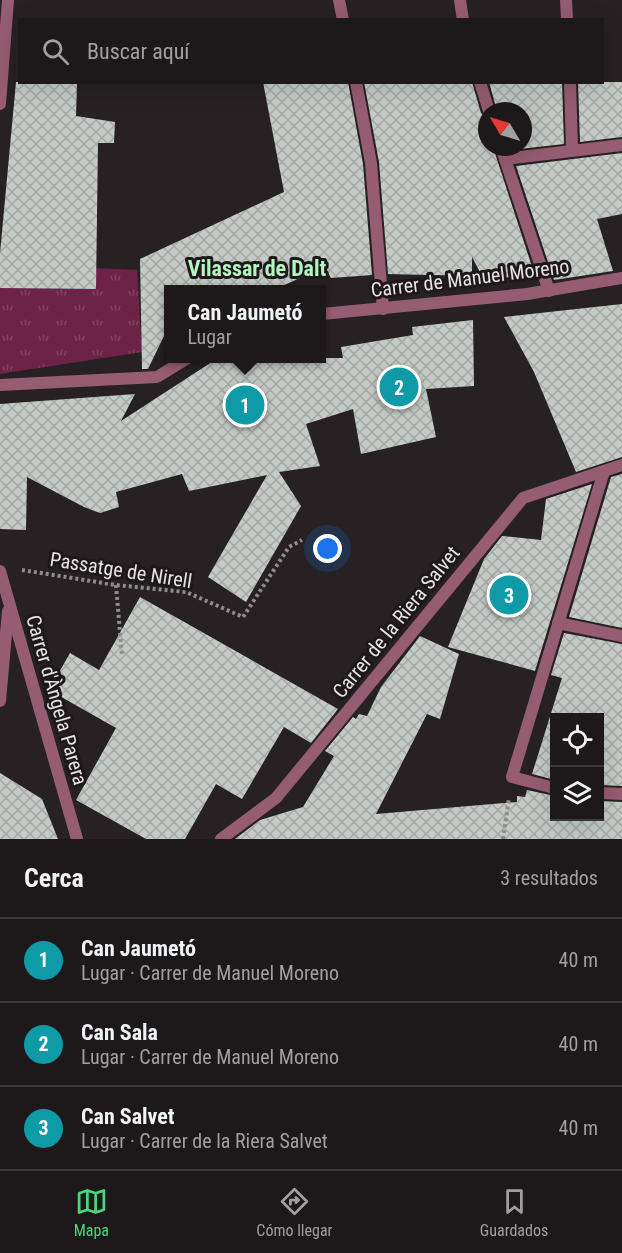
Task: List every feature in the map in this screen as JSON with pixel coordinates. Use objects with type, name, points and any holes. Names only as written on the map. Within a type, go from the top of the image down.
[{"type":"street","points":[[0,104],[8,0]]},
{"type":"street","points":[[339,0],[343,18]]},
{"type":"street","points":[[460,0],[463,18]]},
{"type":"street","points":[[566,0],[567,18]]},
{"type":"street","points":[[356,84],[371,163],[383,309]]},
{"type":"street","points":[[481,84],[486,102]]},
{"type":"street","points":[[570,84],[572,149]]},
{"type":"street","points":[[532,151],[622,145]]},
{"type":"street","points":[[504,156],[549,291]]},
{"type":"street","name":"Carrer de Manuel Moreno","points":[[326,314],[549,291],[622,278]]},
{"type":"street","points":[[0,385],[157,377],[180,363]]},
{"type":"street","name":"Carrer de la Riera Salvet","points":[[221,839],[276,798],[523,498],[622,465]]},
{"type":"street","points":[[550,787],[512,777],[604,471]]},
{"type":"street","name":"Carrer d'Àngela Parera","points":[[0,571],[77,839]]},
{"type":"street","points":[[0,701],[8,601]]},
{"type":"street","points":[[558,623],[622,636]]},
{"type":"street","points":[[604,793],[622,794]]},
{"type":"path","name":"Passatge de Nirell","points":[[16,569],[116,585],[186,592],[243,617],[289,548],[302,540]]},
{"type":"path","points":[[116,585],[122,656]]},
{"type":"path","points":[[503,839],[512,777]]},
{"type":"green space","points":[[96,268],[137,270],[142,352],[0,374],[0,288],[95,289]]},
{"type":"building","points":[[16,82],[18,84],[77,84],[76,116],[115,122],[114,143],[98,143],[96,289],[0,288],[0,253]]},
{"type":"building","points":[[622,82],[622,137],[580,142],[578,84]]},
{"type":"building","points":[[263,84],[348,84],[363,164],[372,275],[331,278],[325,267],[284,285],[164,285],[164,336],[148,369],[142,369],[140,259],[284,192]]},
{"type":"building","points":[[364,84],[473,84],[478,103],[478,156],[496,156],[536,279],[482,276],[472,257],[472,276],[388,274],[379,162]]},
{"type":"building","points":[[490,84],[562,84],[564,144],[532,148],[532,102],[495,102]]},
{"type":"building","points":[[622,153],[622,214],[597,219],[613,271],[554,280],[516,166]]},
{"type":"building","points":[[622,304],[622,457],[576,472],[534,372],[504,317]]},
{"type":"building","points":[[473,320],[474,386],[426,389],[436,437],[361,454],[353,409],[306,424],[320,466],[279,472],[301,506],[246,602],[208,577],[267,475],[189,491],[182,474],[116,492],[119,507],[100,513],[27,477],[26,530],[0,529],[0,404],[135,394],[121,421],[210,363],[326,363],[326,358],[343,358],[341,347],[413,335],[412,327]]},
{"type":"building","points":[[622,474],[622,628],[569,617],[611,477]]},
{"type":"building","points":[[592,484],[535,671],[448,647],[484,559],[502,536],[541,540],[546,499]]},
{"type":"building","points":[[140,597],[338,709],[311,743],[284,727],[242,799],[216,784],[185,839],[146,839],[76,800],[116,728],[49,690],[70,653],[99,670]]},
{"type":"building","points":[[564,633],[622,644],[622,786],[604,785],[604,713],[551,713],[562,678],[551,675]]},
{"type":"building","points":[[420,636],[459,654],[440,719],[427,714],[376,814],[517,802],[517,796],[525,797],[527,790],[550,795],[550,821],[604,821],[604,801],[622,802],[622,839],[235,839],[260,820],[303,807],[334,756],[325,751],[353,717],[356,719],[359,714],[367,716],[381,687]]},
{"type":"building","points":[[550,716],[550,779],[532,774]]},
{"type":"building","points":[[0,773],[42,799],[58,839],[0,839]]},
{"type":"place","name":"Can Sala","points":[[399,387]]},
{"type":"place","name":"Can Jaumetó","points":[[245,405]]},
{"type":"place","name":"Can Salvet","points":[[509,595]]},
{"type":"district","name":"Vilassar de Dalt","points":[[257,268]]}]
